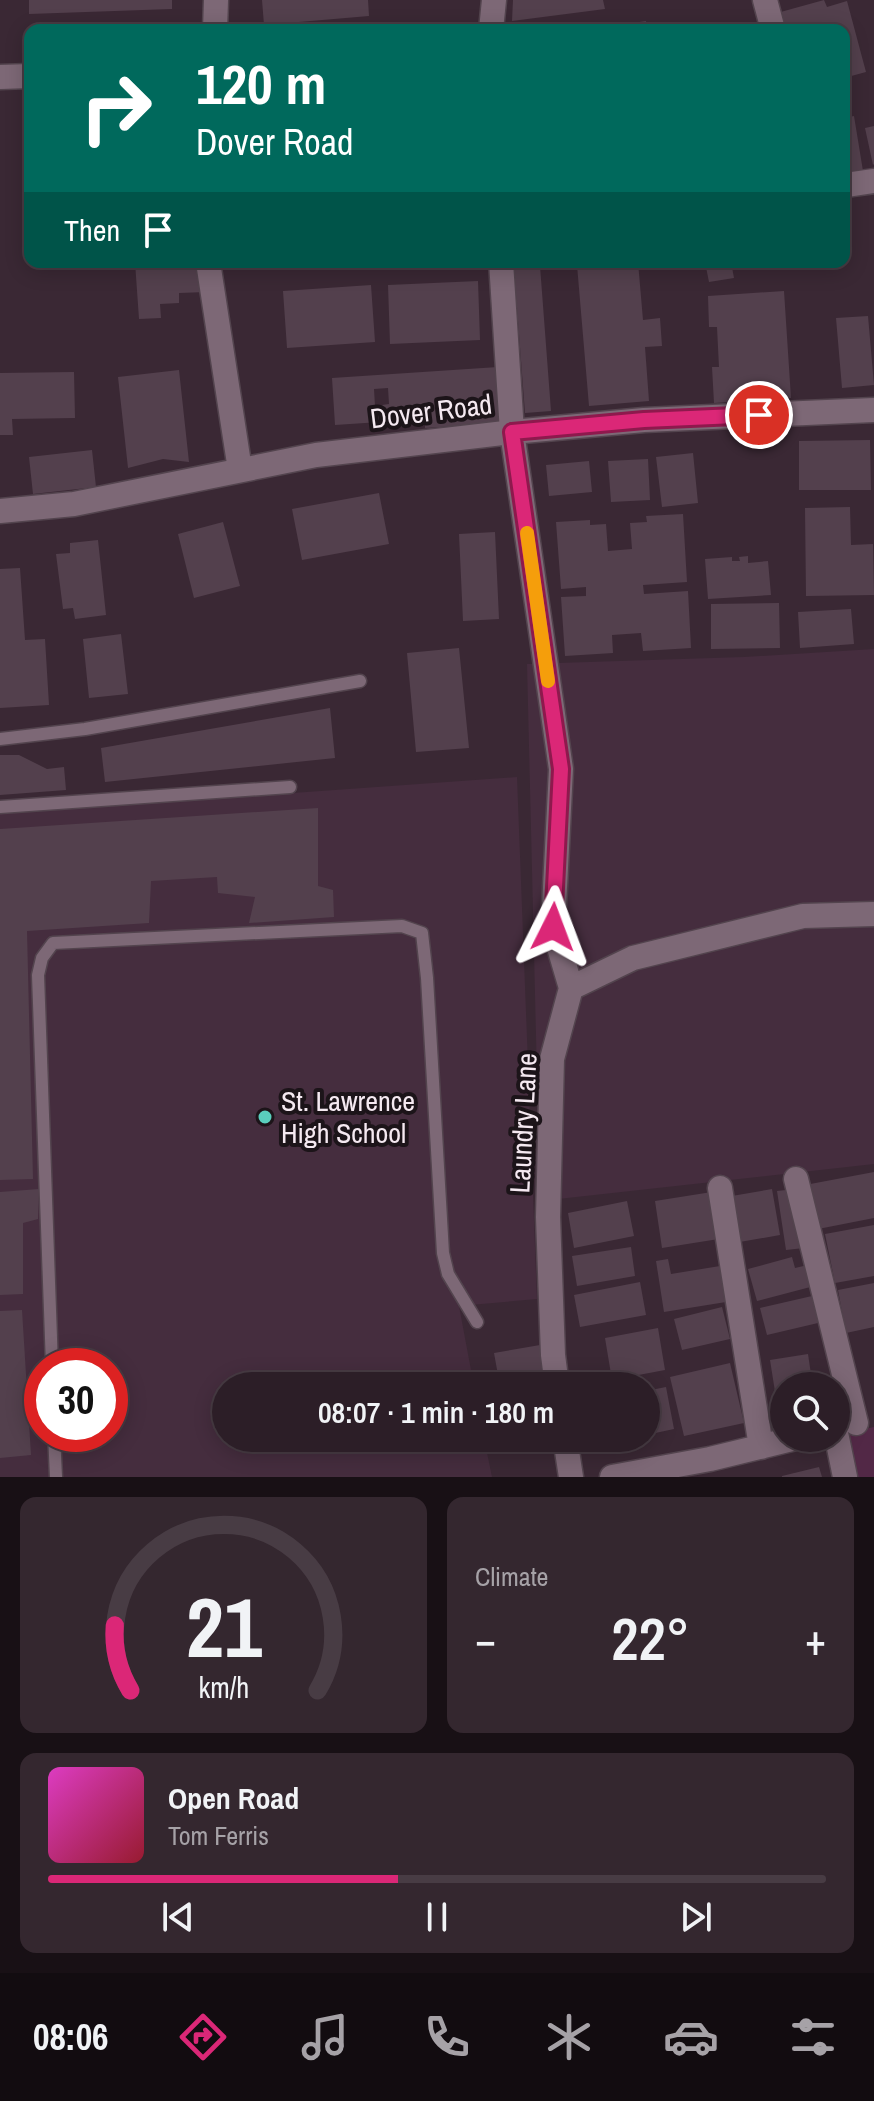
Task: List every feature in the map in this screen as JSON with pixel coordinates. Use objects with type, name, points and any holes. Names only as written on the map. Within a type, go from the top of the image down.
[{"type":"street","points":[[215,24],[216,0]]},
{"type":"street","points":[[492,24],[494,0]]},
{"type":"street","points":[[765,0],[771,24]]},
{"type":"street","points":[[0,77],[24,76]]},
{"type":"street","points":[[850,184],[874,181]]},
{"type":"street","points":[[209,268],[240,470]]},
{"type":"street","points":[[501,268],[512,432],[561,769],[553,927],[571,988],[633,958],[803,916],[874,914]]},
{"type":"street","name":"Dover Road","points":[[0,511],[74,504],[316,455],[512,432],[644,420],[874,410]]},
{"type":"street","name":"Laundry Lane","points":[[555,1372],[548,1217],[552,1059],[571,988]]},
{"type":"street","points":[[796,1179],[851,1426],[845,1477]]},
{"type":"street","points":[[720,1188],[761,1447]]},
{"type":"street","points":[[612,1477],[770,1445]]},
{"type":"street","points":[[567,1452],[571,1477]]},
{"type":"lane","points":[[0,739],[85,729],[360,681]]},
{"type":"lane","points":[[0,807],[290,787]]},
{"type":"lane","points":[[51,1348],[38,975],[42,958],[53,943],[402,926],[422,933],[443,1253],[448,1274],[477,1322]]},
{"type":"lane","points":[[55,1452],[56,1477]]},
{"type":"shaded area","points":[[874,649],[874,1164],[540,1201],[527,664]]},
{"type":"shaded area","name":"St. Lawrence High School","points":[[517,777],[537,1299],[459,1306],[471,1372],[212,1372],[212,1452],[487,1452],[492,1477],[0,1477],[0,814]]},
{"type":"shaded area","points":[[874,1427],[874,1477],[851,1477],[846,1452],[850,1452],[850,1432]]},
{"type":"building","points":[[29,0],[172,0],[172,9],[29,14]]},
{"type":"building","points":[[262,0],[368,0],[369,16],[264,24]]},
{"type":"building","points":[[513,0],[603,0],[605,9],[512,21]]},
{"type":"building","points":[[824,0],[827,7],[847,1],[866,72],[850,76],[850,24],[780,24],[777,13]]},
{"type":"building","points":[[854,116],[863,171],[850,173],[850,117]]},
{"type":"building","points":[[874,126],[874,164],[873,165],[865,128]]},
{"type":"building","points":[[135,268],[199,268],[206,292],[179,293],[179,303],[160,304],[161,318],[139,319]]},
{"type":"building","points":[[514,268],[540,268],[551,411],[525,413]]},
{"type":"building","points":[[577,268],[639,268],[643,320],[660,318],[662,346],[645,347],[649,401],[589,406]]},
{"type":"building","points":[[706,268],[732,268],[734,278],[709,282]]},
{"type":"building","points":[[478,281],[480,340],[390,344],[388,285]]},
{"type":"building","points":[[371,285],[375,342],[287,348],[283,291]]},
{"type":"building","points":[[784,291],[791,398],[759,400],[759,395],[746,396],[746,401],[714,403],[712,367],[719,367],[717,327],[709,327],[708,296]]},
{"type":"building","points":[[868,316],[874,385],[842,388],[836,318]]},
{"type":"building","points":[[498,367],[501,423],[425,428],[425,419],[335,425],[332,378]],"holes":[[[388,388],[389,404],[375,406],[374,389]]]},
{"type":"building","points":[[179,370],[189,462],[163,459],[128,468],[118,377]]},
{"type":"building","points":[[74,372],[75,418],[12,419],[13,435],[0,435],[0,373]]},
{"type":"building","points":[[870,440],[871,490],[799,490],[799,441]]},
{"type":"building","points":[[92,450],[96,487],[33,494],[29,457]]},
{"type":"building","points":[[693,453],[698,503],[662,507],[656,457]]},
{"type":"building","points":[[648,459],[650,500],[611,502],[608,461]]},
{"type":"building","points":[[589,461],[592,492],[549,496],[546,465]]},
{"type":"building","points":[[379,493],[389,544],[302,560],[292,509]]},
{"type":"building","points":[[850,507],[851,545],[873,544],[874,595],[806,596],[805,508]]},
{"type":"building","points":[[683,514],[687,582],[643,585],[644,594],[688,591],[691,648],[643,651],[641,633],[612,635],[613,653],[565,656],[561,597],[586,596],[586,587],[561,589],[556,522],[590,520],[590,525],[606,524],[608,551],[632,549],[630,523],[647,522],[646,516]]},
{"type":"building","points":[[223,522],[240,586],[194,598],[178,534]]},
{"type":"building","points":[[495,532],[499,619],[463,621],[459,534]]},
{"type":"building","points":[[98,540],[106,615],[75,619],[73,608],[63,609],[56,554],[70,553],[70,543]]},
{"type":"building","points":[[748,556],[748,563],[768,561],[771,595],[708,599],[705,559],[732,557],[732,561],[740,561],[739,557]]},
{"type":"building","points":[[20,568],[25,640],[45,639],[49,705],[0,708],[0,569]]},
{"type":"building","points":[[779,603],[780,648],[711,649],[711,604]]},
{"type":"building","points":[[851,609],[854,644],[800,648],[798,612]]},
{"type":"building","points":[[121,634],[128,694],[89,698],[83,639]]},
{"type":"building","points":[[459,648],[469,748],[416,752],[407,653]]},
{"type":"building","points":[[330,708],[335,758],[105,782],[101,748]]},
{"type":"building","points":[[0,755],[19,755],[47,769],[64,767],[66,790],[0,795]]},
{"type":"building","points":[[318,808],[318,886],[333,890],[334,917],[249,923],[255,897],[218,893],[217,877],[151,881],[149,923],[27,931],[33,1179],[0,1180],[0,829]]},
{"type":"building","points":[[874,1172],[874,1218],[813,1230],[805,1185]]},
{"type":"building","points":[[39,1189],[38,1219],[23,1223],[23,1294],[0,1295],[0,1192]]},
{"type":"building","points":[[772,1189],[780,1235],[734,1243],[726,1197]]},
{"type":"building","points":[[795,1189],[804,1248],[786,1250],[777,1191]]},
{"type":"building","points":[[718,1191],[725,1238],[662,1248],[655,1201]]},
{"type":"building","points":[[627,1201],[634,1236],[574,1248],[568,1213]]},
{"type":"building","points":[[874,1225],[874,1276],[835,1283],[825,1234]]},
{"type":"building","points":[[631,1247],[635,1276],[577,1286],[572,1256]]},
{"type":"building","points":[[792,1257],[795,1268],[812,1264],[818,1285],[757,1301],[748,1269]]},
{"type":"building","points":[[668,1259],[671,1274],[720,1266],[726,1302],[664,1312],[656,1261]]},
{"type":"building","points":[[640,1282],[646,1315],[580,1327],[574,1295]]},
{"type":"building","points":[[874,1283],[874,1327],[846,1333],[838,1290]]},
{"type":"building","points":[[812,1296],[818,1323],[767,1335],[760,1308]]},
{"type":"building","points":[[722,1307],[730,1339],[682,1350],[674,1319]]},
{"type":"building","points":[[22,1310],[24,1452],[31,1452],[31,1455],[0,1458],[0,1311]]},
{"type":"building","points":[[658,1328],[665,1370],[611,1372],[605,1338]]},
{"type":"building","points":[[540,1345],[545,1372],[497,1372],[494,1353]]},
{"type":"building","points":[[808,1354],[811,1372],[772,1372],[770,1360]]},
{"type":"building","points":[[730,1363],[744,1423],[684,1436],[670,1377]]},
{"type":"building","points":[[666,1387],[674,1429],[660,1432],[660,1388]]},
{"type":"building","points":[[819,1467],[822,1477],[782,1477],[782,1476]]},
{"type":"slow traffic","points":[[527,533],[548,681]]},
{"type":"place","name":"St. Lawrence High School","points":[[265,1117]]},
{"type":"route","points":[[553,927],[561,769],[512,432],[644,420],[759,415]]}]
